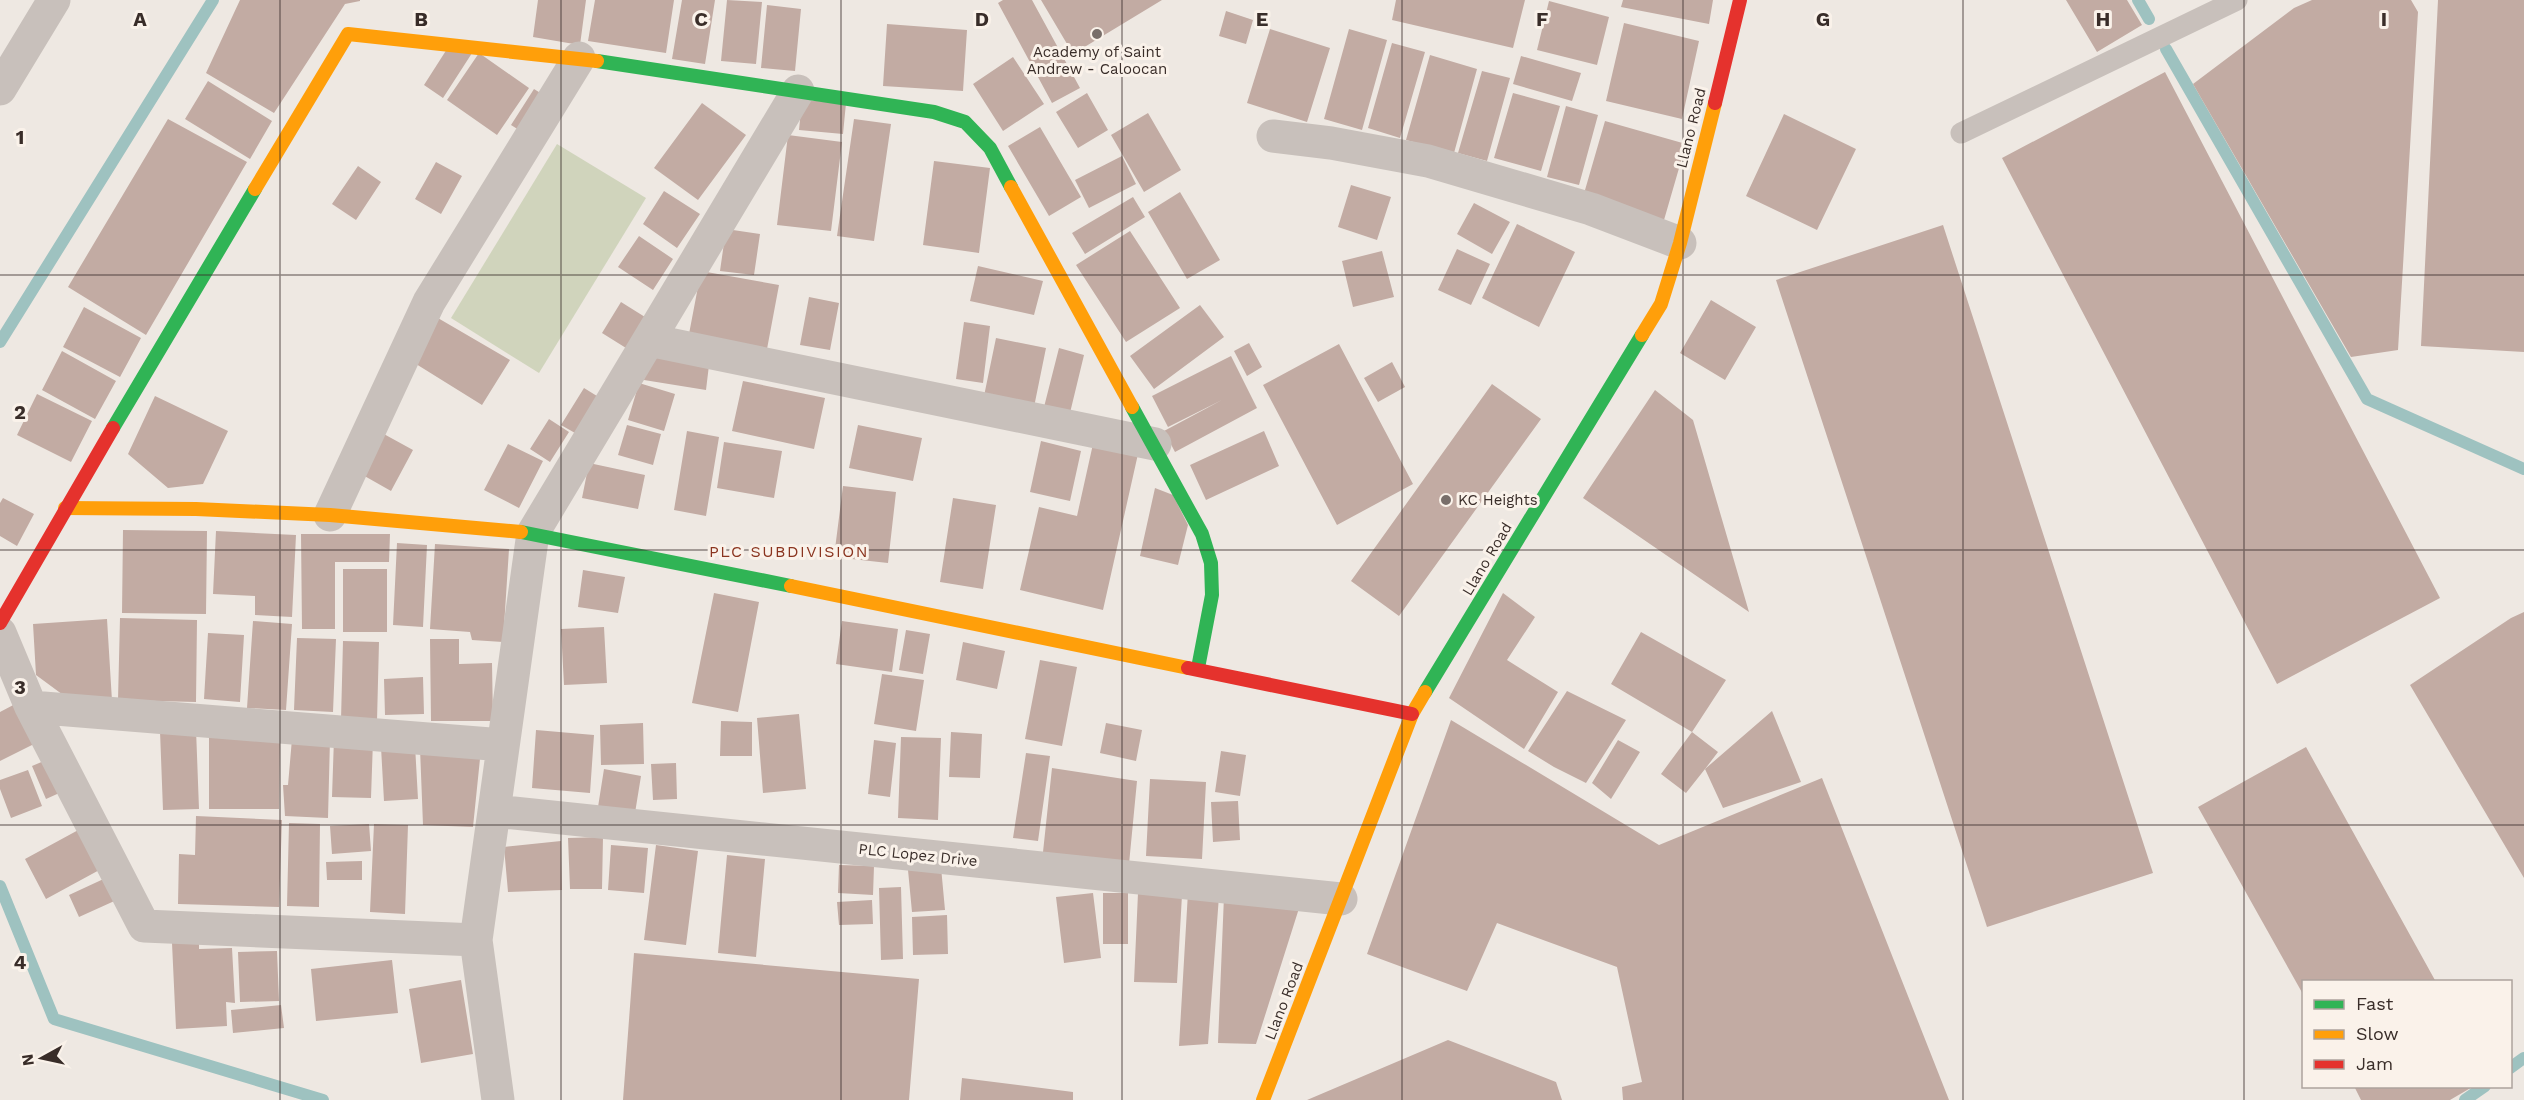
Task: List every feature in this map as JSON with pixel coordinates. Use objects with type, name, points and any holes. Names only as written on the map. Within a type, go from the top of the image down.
[{"type":"street","points":[[0,89],[54,0]]},
{"type":"street","name":"Llano Road","points":[[1263,1100],[1412,714],[1661,304],[1680,243],[1740,0]]},
{"type":"street","points":[[0,623],[65,508],[348,34],[579,58],[951,116],[965,122],[990,148],[1155,444],[1202,534],[1210,563],[1212,595],[1198,668]]},
{"type":"street","points":[[330,515],[429,302],[579,58]]},
{"type":"street","points":[[498,1100],[476,940],[533,533],[798,91]]},
{"type":"street","points":[[1273,136],[1331,143],[1428,161],[1591,208],[1680,243]]},
{"type":"street","points":[[649,340],[1155,444]]},
{"type":"street","points":[[65,508],[196,509],[330,515],[533,533],[1198,668],[1412,714]]},
{"type":"street","points":[[0,633],[31,707],[144,926],[476,940]]},
{"type":"street","points":[[31,707],[503,745]]},
{"type":"street","name":"PLC Lopez Drive","points":[[494,811],[1341,899]]},
{"type":"lane","points":[[1961,133],[2237,0]]},
{"type":"green space","points":[[557,144],[646,198],[539,373],[451,318]]},
{"type":"building","points":[[240,0],[360,1],[345,4],[274,113],[206,73]]},
{"type":"building","points":[[538,0],[586,0],[580,45],[533,37]]},
{"type":"building","points":[[595,0],[674,0],[666,53],[588,41]]},
{"type":"building","points":[[682,0],[715,0],[705,64],[672,59]]},
{"type":"building","points":[[727,0],[762,2],[756,64],[721,61]]},
{"type":"building","points":[[1003,0],[1032,0],[1080,88],[1052,103],[998,3]]},
{"type":"building","name":"Academy of Saint Andrew - Caloocan","points":[[1041,0],[1162,0],[1073,54]]},
{"type":"building","points":[[1396,0],[1525,0],[1513,48],[1392,20]]},
{"type":"building","points":[[1623,0],[1713,0],[1709,24],[1621,7]]},
{"type":"building","points":[[2066,0],[2127,0],[2142,25],[2097,52]]},
{"type":"building","points":[[2312,0],[2411,0],[2418,12],[2398,350],[2351,357],[2193,84],[2294,8]]},
{"type":"building","points":[[2438,0],[2524,0],[2524,352],[2421,346]]},
{"type":"building","points":[[1549,1],[1609,17],[1597,65],[1537,50]]},
{"type":"building","points":[[767,5],[801,9],[795,71],[761,68]]},
{"type":"building","points":[[1226,11],[1253,20],[1246,44],[1219,36]]},
{"type":"building","points":[[1624,23],[1699,41],[1682,119],[1606,101]]},
{"type":"building","points":[[887,24],[967,30],[963,91],[883,86]]},
{"type":"building","points":[[1270,29],[1330,48],[1307,122],[1247,103]]},
{"type":"building","points":[[1349,29],[1387,40],[1362,130],[1324,119]]},
{"type":"building","points":[[1392,43],[1425,52],[1400,138],[1368,128]]},
{"type":"building","points":[[447,49],[474,50],[443,98],[424,85]]},
{"type":"building","points":[[479,53],[529,88],[497,135],[447,100]]},
{"type":"building","points":[[1430,55],[1477,69],[1454,153],[1406,140]]},
{"type":"building","points":[[1521,56],[1581,73],[1572,101],[1513,84]]},
{"type":"building","points":[[1013,57],[1044,104],[1003,131],[973,84]]},
{"type":"building","points":[[1482,71],[1510,78],[1487,161],[1458,153]]},
{"type":"building","points":[[2165,72],[2440,598],[2277,684],[2002,158]]},
{"type":"building","points":[[208,81],[272,121],[250,159],[185,119]]},
{"type":"building","points":[[534,89],[550,99],[527,135],[511,125]]},
{"type":"building","points":[[1087,93],[1108,130],[1078,148],[1056,112]]},
{"type":"building","points":[[1513,93],[1560,106],[1541,171],[1494,158]]},
{"type":"building","points":[[802,100],[846,103],[843,134],[799,130]]},
{"type":"building","points":[[702,103],[746,135],[698,200],[654,168]]},
{"type":"building","points":[[1566,106],[1598,115],[1579,185],[1547,177]]},
{"type":"building","points":[[1148,113],[1181,170],[1144,192],[1111,135]]},
{"type":"building","points":[[1784,114],[1856,149],[1817,230],[1746,196]]},
{"type":"building","points":[[168,119],[247,162],[146,335],[68,287]]},
{"type":"building","points":[[854,119],[891,124],[874,241],[837,236]]},
{"type":"building","points":[[1605,121],[1686,144],[1664,220],[1583,197]]},
{"type":"building","points":[[1040,127],[1081,197],[1049,216],[1008,146]]},
{"type":"building","points":[[788,135],[842,142],[831,231],[777,225]]},
{"type":"building","points":[[1122,156],[1136,184],[1089,208],[1075,180]]},
{"type":"building","points":[[934,161],[990,168],[979,253],[923,245]]},
{"type":"building","points":[[436,162],[462,176],[441,214],[415,199]]},
{"type":"building","points":[[358,166],[381,182],[356,220],[332,204]]},
{"type":"building","points":[[1351,185],[1391,197],[1377,240],[1338,227]]},
{"type":"building","points":[[664,191],[700,214],[677,248],[643,224]]},
{"type":"building","points":[[1180,192],[1220,260],[1187,279],[1148,212]]},
{"type":"building","points":[[1133,197],[1145,217],[1085,254],[1072,233]]},
{"type":"building","points":[[1474,203],[1510,222],[1492,254],[1457,234]]},
{"type":"building","points":[[1517,224],[1575,252],[1539,327],[1482,298]]},
{"type":"building","points":[[1943,225],[2153,873],[1987,927],[1776,280]]},
{"type":"building","points":[[726,229],[760,234],[754,275],[720,271]]},
{"type":"building","points":[[1130,231],[1180,308],[1126,342],[1076,265]]},
{"type":"building","points":[[639,236],[673,259],[653,290],[618,267]]},
{"type":"building","points":[[1457,249],[1490,264],[1471,305],[1438,290]]},
{"type":"building","points":[[1382,251],[1394,297],[1353,307],[1342,261]]},
{"type":"building","points":[[978,266],[1043,281],[1034,315],[970,301]]},
{"type":"building","points":[[701,271],[779,285],[767,349],[689,334]]},
{"type":"building","points":[[809,297],[839,303],[830,350],[800,345]]},
{"type":"building","points":[[1711,300],[1756,327],[1725,380],[1680,353]]},
{"type":"building","points":[[621,302],[645,317],[626,348],[602,333]]},
{"type":"building","points":[[1200,305],[1224,337],[1154,389],[1130,356]]},
{"type":"building","points":[[84,307],[141,338],[120,377],[63,347]]},
{"type":"building","points":[[431,314],[510,360],[482,405],[408,359]]},
{"type":"building","points":[[964,322],[990,326],[983,383],[956,379]]},
{"type":"building","points":[[996,338],[1046,348],[1034,407],[984,396]]},
{"type":"building","points":[[1249,343],[1262,367],[1247,376],[1234,351]]},
{"type":"building","points":[[1339,344],[1413,484],[1337,525],[1263,385]]},
{"type":"building","points":[[1059,348],[1084,355],[1069,417],[1043,411]]},
{"type":"building","points":[[62,351],[116,381],[95,419],[42,390]]},
{"type":"building","points":[[647,355],[709,365],[706,390],[644,380]]},
{"type":"building","points":[[1231,356],[1257,408],[1175,452],[1164,431],[1222,400],[1168,427],[1152,396]]},
{"type":"building","points":[[1392,362],[1405,387],[1378,402],[1364,378]]},
{"type":"building","points":[[743,381],[825,398],[814,449],[732,431]]},
{"type":"building","points":[[639,383],[675,394],[664,431],[628,420]]},
{"type":"building","name":"KC Heights","points":[[1492,384],[1541,419],[1399,616],[1351,581]]},
{"type":"building","points":[[584,388],[605,401],[582,437],[561,425]]},
{"type":"building","points":[[1655,390],[1693,420],[1749,612],[1583,498]]},
{"type":"building","points":[[37,394],[92,421],[71,462],[17,435]]},
{"type":"building","points":[[155,396],[228,431],[203,484],[168,488],[128,454]]},
{"type":"building","points":[[549,419],[569,432],[550,462],[530,449]]},
{"type":"building","points":[[627,425],[661,434],[653,465],[618,455]]},
{"type":"building","points":[[858,425],[922,438],[913,481],[849,468]]},
{"type":"building","points":[[687,431],[719,437],[706,516],[674,510]]},
{"type":"building","points":[[1264,431],[1279,466],[1206,500],[1190,465]]},
{"type":"building","points":[[382,433],[413,450],[391,491],[361,474]]},
{"type":"building","points":[[1041,441],[1081,451],[1070,501],[1030,492]]},
{"type":"building","points":[[724,442],[782,451],[774,498],[717,488]]},
{"type":"building","points":[[508,444],[543,461],[519,508],[484,490]]},
{"type":"building","points":[[1093,444],[1138,454],[1103,610],[1020,590],[1039,507],[1077,516]]},
{"type":"building","points":[[589,463],[645,475],[638,509],[582,498]]},
{"type":"building","points":[[843,486],[896,492],[888,563],[834,557]]},
{"type":"building","points":[[1155,488],[1173,495],[1188,525],[1178,565],[1140,556]]},
{"type":"building","points":[[3,498],[34,514],[17,546],[0,536],[0,503]]},
{"type":"building","points":[[953,498],[996,505],[983,589],[940,582]]},
{"type":"building","points":[[123,530],[207,531],[206,614],[122,613]]},
{"type":"building","points":[[216,531],[296,535],[292,617],[255,615],[255,596],[213,594]]},
{"type":"building","points":[[301,534],[390,534],[389,562],[335,562],[335,629],[302,629]]},
{"type":"building","points":[[397,543],[427,545],[423,627],[393,625]]},
{"type":"building","points":[[435,544],[509,549],[503,642],[472,640],[470,632],[430,629]]},
{"type":"building","points":[[343,569],[387,569],[387,632],[343,632]]},
{"type":"building","points":[[583,570],[625,577],[618,613],[578,607]]},
{"type":"building","points":[[714,593],[759,602],[738,712],[692,703]]},
{"type":"building","points":[[1503,593],[1535,617],[1507,660],[1558,692],[1524,749],[1449,698]]},
{"type":"building","points":[[2524,612],[2524,878],[2410,685],[2511,618]]},
{"type":"building","points":[[120,618],[197,620],[196,702],[118,700]]},
{"type":"building","points":[[107,619],[112,701],[74,703],[36,675],[33,624]]},
{"type":"building","points":[[253,621],[292,624],[286,710],[247,708]]},
{"type":"building","points":[[842,621],[898,629],[892,672],[836,664]]},
{"type":"building","points":[[604,627],[607,683],[564,685],[561,629]]},
{"type":"building","points":[[906,630],[930,634],[923,674],[899,670]]},
{"type":"building","points":[[1641,632],[1726,680],[1692,732],[1611,684]]},
{"type":"building","points":[[208,633],[244,635],[240,702],[204,699]]},
{"type":"building","points":[[297,638],[336,639],[333,712],[294,710]]},
{"type":"building","points":[[430,639],[459,639],[459,664],[492,663],[493,721],[431,721]]},
{"type":"building","points":[[343,641],[379,642],[377,721],[341,720]]},
{"type":"building","points":[[963,642],[1005,651],[997,689],[956,680]]},
{"type":"building","points":[[1040,660],[1077,667],[1062,746],[1025,739]]},
{"type":"building","points":[[882,674],[924,680],[916,731],[874,724]]},
{"type":"building","points":[[423,677],[424,714],[385,715],[384,679]]},
{"type":"building","points":[[1567,691],[1626,720],[1586,783],[1528,751]]},
{"type":"building","points":[[19,702],[38,742],[0,761],[0,712]]},
{"type":"building","points":[[1772,711],[1801,782],[1723,808],[1705,769]]},
{"type":"building","points":[[799,714],[806,789],[763,793],[757,718]]},
{"type":"building","points":[[1451,720],[1659,845],[1822,778],[1949,1100],[1623,1100],[1622,1087],[1642,1082],[1617,967],[1497,923],[1467,991],[1367,954]]},
{"type":"building","points":[[721,721],[752,722],[752,756],[720,756]]},
{"type":"building","points":[[643,723],[644,764],[601,765],[600,725]]},
{"type":"building","points":[[1106,723],[1142,730],[1136,761],[1100,753]]},
{"type":"building","points":[[196,729],[199,809],[163,810],[160,731]]},
{"type":"building","points":[[536,730],[594,735],[590,793],[532,788]]},
{"type":"building","points":[[951,732],[982,734],[980,778],[949,777]]},
{"type":"building","points":[[1692,732],[1718,752],[1686,793],[1661,774]]},
{"type":"building","points":[[209,737],[280,738],[279,809],[209,809]]},
{"type":"building","points":[[901,737],[941,738],[938,820],[898,818]]},
{"type":"building","points":[[334,738],[373,740],[371,798],[332,797]]},
{"type":"building","points":[[292,739],[330,739],[328,818],[285,816],[283,785],[288,785]]},
{"type":"building","points":[[874,740],[896,743],[890,797],[868,794]]},
{"type":"building","points":[[1618,740],[1640,752],[1611,799],[1592,783]]},
{"type":"building","points":[[415,745],[418,799],[384,801],[381,747]]},
{"type":"building","points":[[2306,747],[2435,980],[2302,980],[2302,992],[2198,807]]},
{"type":"building","points":[[420,748],[481,749],[473,827],[423,825]]},
{"type":"building","points":[[1221,751],[1246,755],[1240,796],[1215,792]]},
{"type":"building","points":[[1026,753],[1050,756],[1038,841],[1013,838]]},
{"type":"building","points":[[51,758],[66,790],[46,799],[32,766]]},
{"type":"building","points":[[676,763],[677,799],[653,800],[651,764]]},
{"type":"building","points":[[1052,768],[1137,781],[1129,864],[1043,852]]},
{"type":"building","points":[[604,769],[641,776],[635,813],[598,807]]},
{"type":"building","points":[[28,770],[42,806],[11,818],[0,789],[0,780]]},
{"type":"building","points":[[1150,779],[1206,782],[1202,859],[1146,856]]},
{"type":"building","points":[[1238,801],[1240,840],[1213,842],[1211,802]]},
{"type":"building","points":[[196,816],[282,820],[279,907],[178,904],[179,854],[195,855]]},
{"type":"building","points":[[289,823],[320,824],[319,907],[287,906]]},
{"type":"building","points":[[369,824],[371,851],[332,854],[330,826]]},
{"type":"building","points":[[374,824],[408,825],[405,914],[370,912]]},
{"type":"building","points":[[82,828],[103,868],[46,899],[25,859]]},
{"type":"building","points":[[603,837],[602,889],[570,889],[568,838]]},
{"type":"building","points":[[561,841],[562,890],[508,892],[504,847]]},
{"type":"building","points":[[611,845],[648,848],[644,893],[608,890]]},
{"type":"building","points":[[656,845],[698,851],[686,945],[644,940]]},
{"type":"building","points":[[727,855],[765,859],[756,957],[718,953]]},
{"type":"building","points":[[362,861],[362,880],[327,880],[326,862]]},
{"type":"building","points":[[839,865],[874,866],[873,895],[838,893]]},
{"type":"building","points":[[941,867],[945,910],[912,912],[908,870]]},
{"type":"building","points":[[110,876],[121,898],[79,917],[69,895]]},
{"type":"building","points":[[901,887],[903,959],[881,960],[879,888]]},
{"type":"building","points":[[1188,892],[1219,896],[1208,1044],[1179,1046]]},
{"type":"building","points":[[1093,893],[1101,958],[1064,963],[1056,897]]},
{"type":"building","points":[[1103,893],[1128,893],[1128,944],[1103,944]]},
{"type":"building","points":[[1138,893],[1182,895],[1177,983],[1134,982]]},
{"type":"building","points":[[1224,896],[1301,902],[1256,1044],[1218,1043]]},
{"type":"building","points":[[872,900],[873,924],[839,925],[837,902]]},
{"type":"building","points":[[947,915],[948,954],[913,955],[912,917]]},
{"type":"building","points":[[199,942],[199,949],[232,948],[235,1003],[226,1002],[227,1026],[176,1029],[172,943]]},
{"type":"building","points":[[277,951],[279,1001],[240,1002],[238,952]]},
{"type":"building","points":[[634,953],[919,979],[909,1100],[623,1100]]},
{"type":"building","points":[[392,960],[398,1013],[316,1021],[311,969]]},
{"type":"building","points":[[461,980],[473,1054],[421,1063],[409,989]]},
{"type":"building","points":[[281,1005],[284,1028],[233,1033],[231,1010]]},
{"type":"building","points":[[1448,1040],[1556,1082],[1562,1100],[1307,1100]]},
{"type":"building","points":[[962,1078],[1073,1092],[1073,1100],[960,1100]]},
{"type":"building","points":[[2355,1088],[2471,1088],[2450,1100],[2361,1100]]},
{"type":"waterway","points":[[0,342],[213,0]]},
{"type":"waterway","points":[[2138,0],[2149,19]]},
{"type":"waterway","points":[[2166,49],[2367,399],[2524,469]]},
{"type":"waterway","points":[[0,886],[54,1019],[323,1100]]},
{"type":"waterway","points":[[2512,1067],[2524,1058]]},
{"type":"waterway","points":[[2465,1100],[2482,1088]]},
{"type":"traffic: fast","points":[[597,61],[934,112],[965,122],[990,148],[1011,187]]},
{"type":"traffic: fast","points":[[113,428],[255,189]]},
{"type":"traffic: fast","points":[[1425,692],[1642,335]]},
{"type":"traffic: fast","points":[[1132,407],[1202,534],[1211,563],[1212,595],[1198,668]]},
{"type":"traffic: fast","points":[[521,532],[791,586]]},
{"type":"traffic: slow","points":[[255,189],[348,34],[597,61]]},
{"type":"traffic: slow","points":[[1642,335],[1661,304],[1680,243],[1715,103]]},
{"type":"traffic: slow","points":[[1011,187],[1132,407]]},
{"type":"traffic: slow","points":[[65,508],[196,509],[330,515],[521,532]]},
{"type":"traffic: slow","points":[[791,586],[1188,668]]},
{"type":"traffic: slow","points":[[1263,1100],[1412,714],[1425,692]]},
{"type":"traffic: jam","points":[[1715,103],[1740,0]]},
{"type":"traffic: jam","points":[[0,623],[113,428]]},
{"type":"traffic: jam","points":[[1188,668],[1412,714]]},
{"type":"place","name":"Academy of Saint Andrew - Caloocan","points":[[1097,34]]},
{"type":"place","name":"KC Heights","points":[[1446,500]]},
{"type":"district","name":"PLC SUBDIVISION","points":[[789,551]]}]
